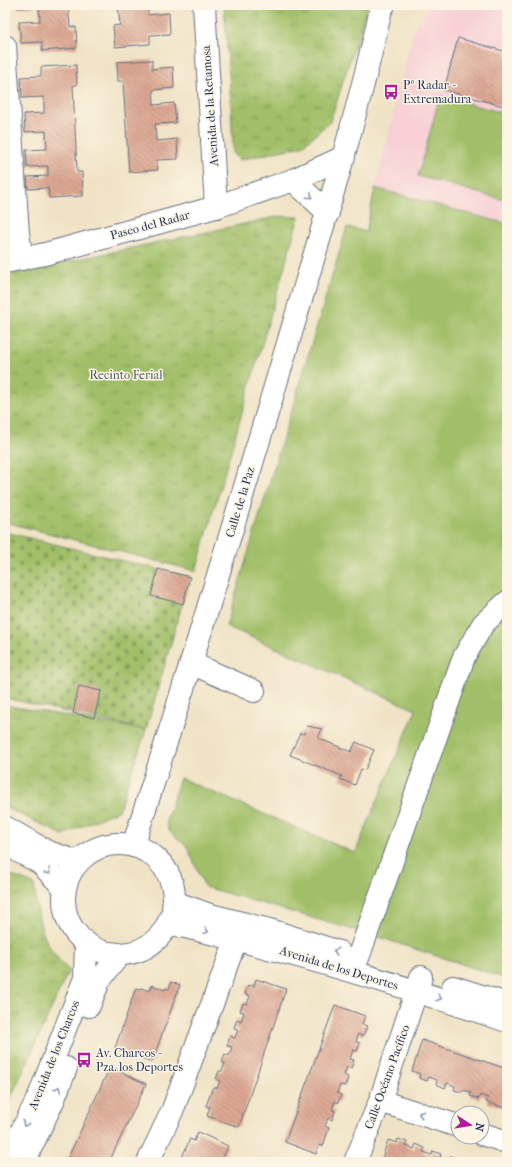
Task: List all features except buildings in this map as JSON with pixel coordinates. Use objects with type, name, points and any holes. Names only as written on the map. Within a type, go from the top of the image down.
[{"type":"street","name":"Avenida de la Retamosa","points":[[204,5],[216,207]]},
{"type":"street","points":[[344,157],[371,56],[381,9],[384,5]]},
{"type":"street","points":[[5,46],[18,233],[13,261]]},
{"type":"street","name":"Paseo del Radar","points":[[13,261],[216,207],[293,180],[344,157]]},
{"type":"street","name":"Calle de la Paz","points":[[133,846],[191,663],[344,157]]},
{"type":"street","points":[[293,180],[328,213]]},
{"type":"street","points":[[358,958],[464,658],[482,624],[507,602]]},
{"type":"street","points":[[191,663],[254,691]]},
{"type":"street","points":[[5,827],[48,852],[78,862]]},
{"type":"street","points":[[5,844],[40,863],[65,889]]},
{"type":"street","points":[[113,844],[133,846],[148,852],[161,863],[170,880],[173,891],[171,912],[162,933],[153,942],[140,950],[120,954],[101,951],[86,943],[75,932],[69,922],[64,900],[68,879],[78,862],[95,850],[113,844]]},
{"type":"street","name":"Avenida de los Deportes","points":[[171,912],[210,915],[273,931],[358,958],[507,1021]]},
{"type":"street","name":"Avenida de los Deportes","points":[[171,912],[236,940],[507,1004]]},
{"type":"street","points":[[148,1162],[173,1109],[236,940]]},
{"type":"street","name":"Avenida de los Charcos","points":[[6,1162],[39,1096],[86,978],[86,943]]},
{"type":"street","name":"Avenida de los Charcos","points":[[24,1162],[53,1101],[98,981],[120,954]]},
{"type":"street","name":"Calle Océano Pacífico","points":[[355,1162],[380,1101],[419,984]]},
{"type":"street","points":[[380,1101],[450,1123]]},
{"type":"street","points":[[490,1137],[507,1142]]},
{"type":"shaded area","points":[[428,5],[507,5],[507,224],[375,188],[417,19],[423,20]]},
{"type":"green space","points":[[224,5],[368,5],[330,122],[302,146],[239,160],[233,152]]},
{"type":"green space","points":[[440,96],[507,114],[507,201],[418,176]]},
{"type":"green space","points":[[375,188],[507,224],[507,979],[382,938],[205,887],[187,847],[169,831],[166,821],[180,778],[355,853],[416,710],[226,626],[347,227],[366,232]]},
{"type":"green space","name":"Recinto Ferial","points":[[281,216],[299,217],[196,571],[5,522],[5,275]]},
{"type":"green space","points":[[5,532],[190,577],[146,730],[5,698]]},
{"type":"green space","points":[[5,705],[146,730],[119,810],[63,835],[5,807]]},
{"type":"green space","points":[[5,873],[34,884],[37,909],[42,931],[52,951],[69,970],[5,1111]]},
{"type":"place","name":"Pº Radar - Extremadura","points":[[391,92]]},
{"type":"place","name":"Av. Charcos - Pza. los Deportes","points":[[84,1060]]}]
